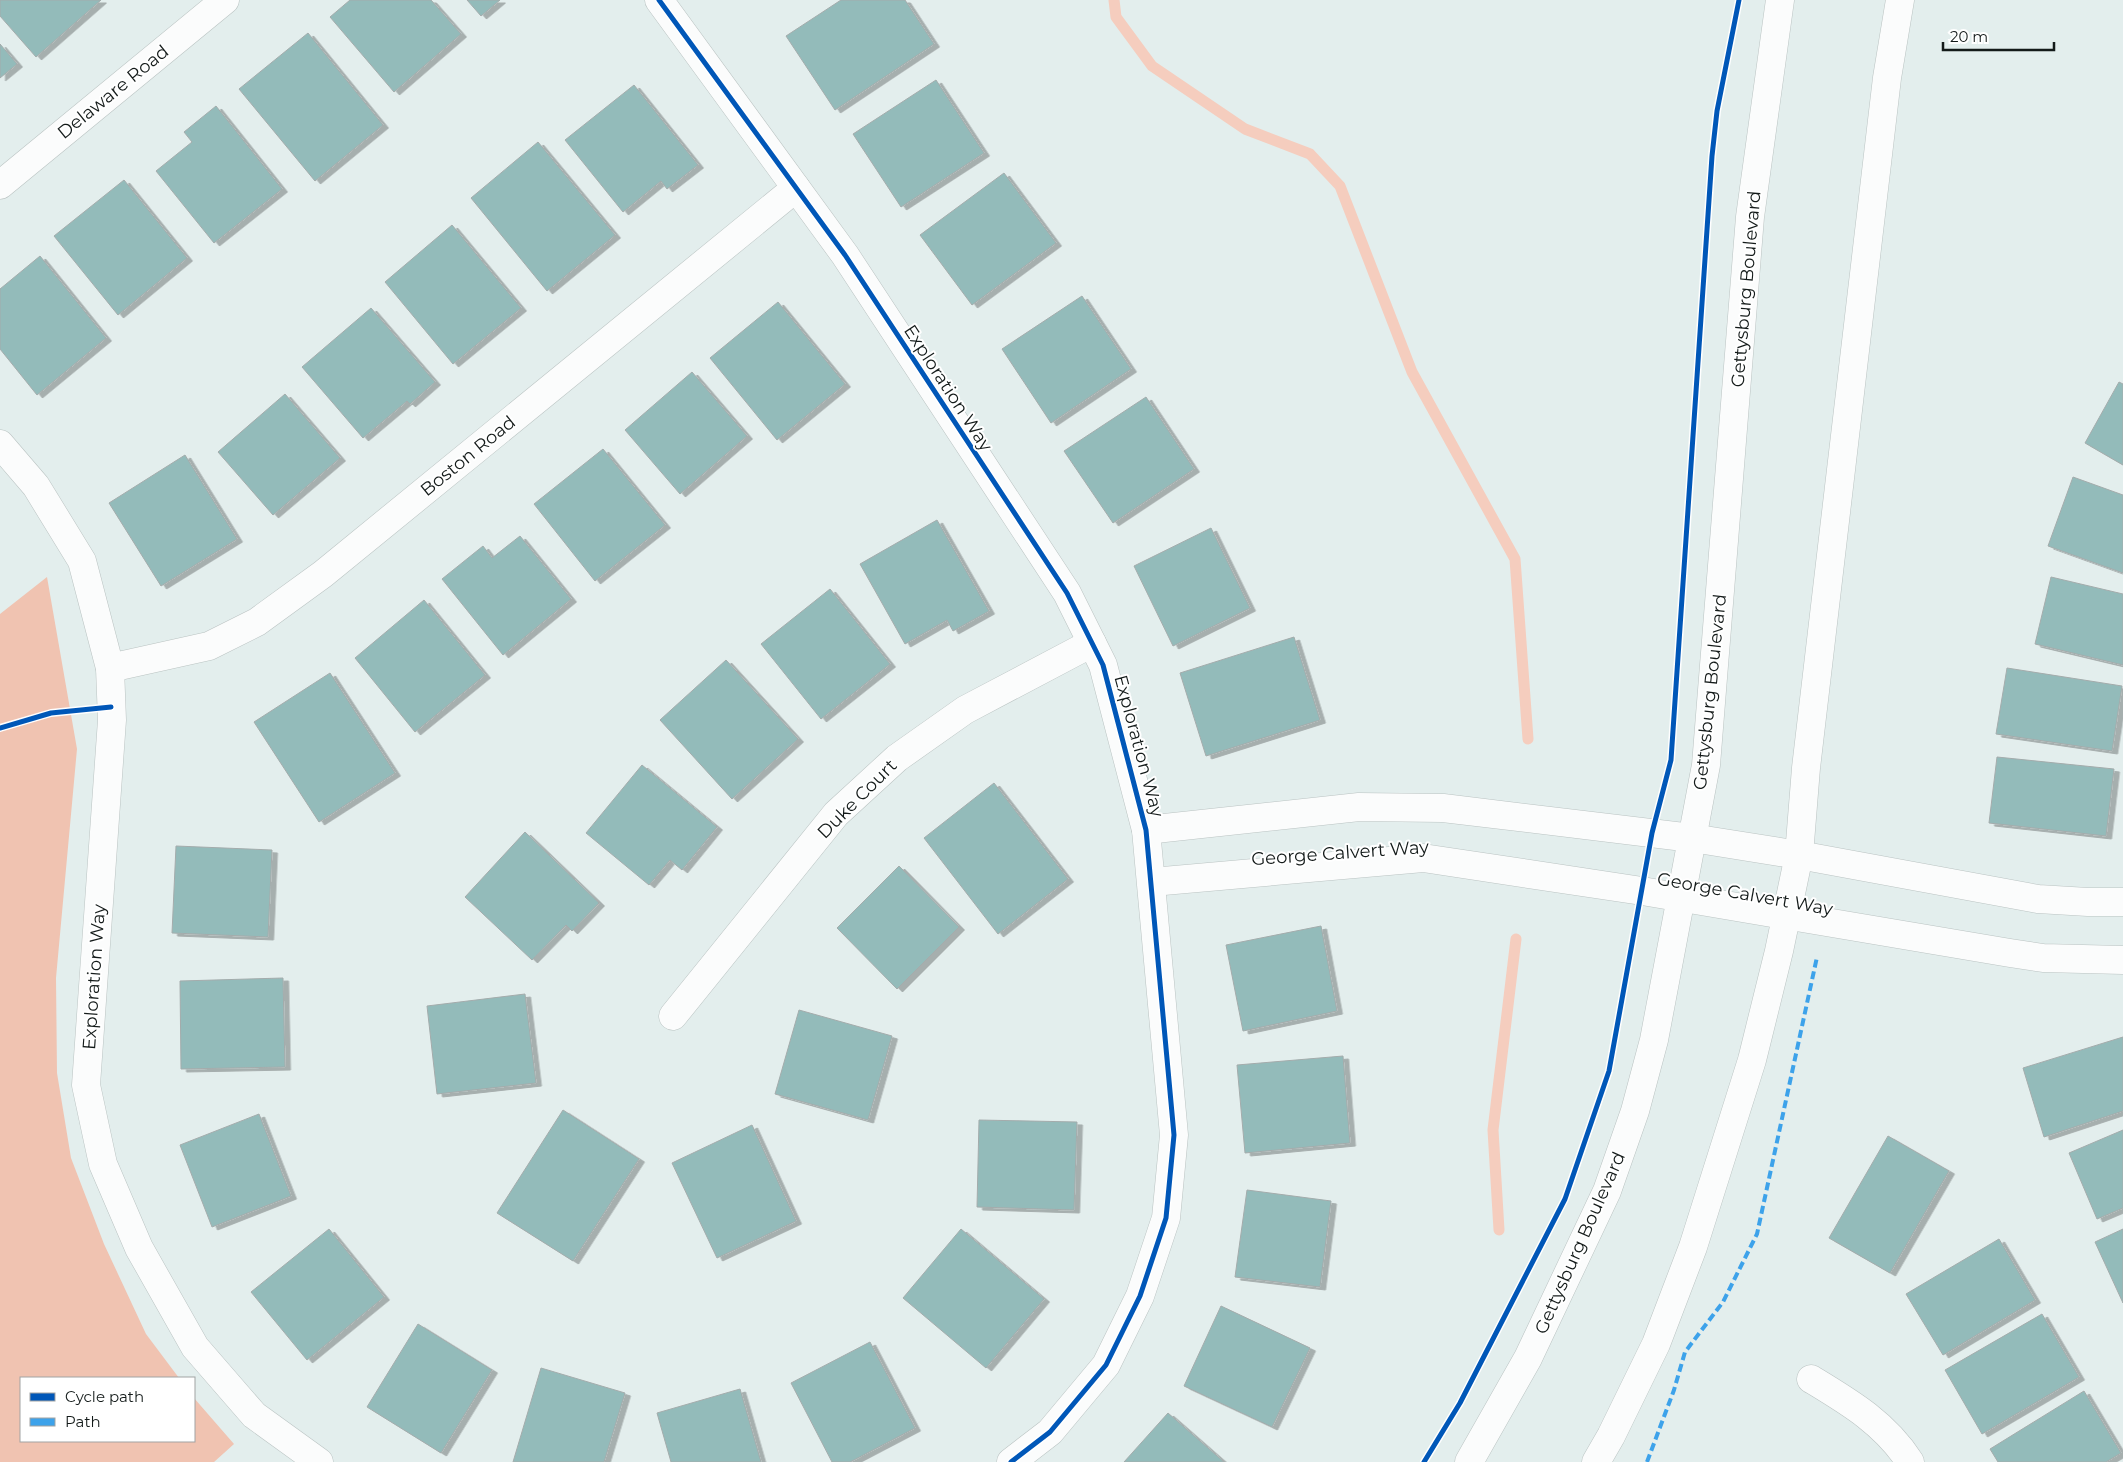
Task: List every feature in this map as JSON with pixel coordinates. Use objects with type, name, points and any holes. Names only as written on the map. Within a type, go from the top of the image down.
[{"type":"street","name":"Delaware Road","points":[[0,184],[226,0]]},
{"type":"street","name":"Exploration Way","points":[[659,0],[844,255],[1066,593],[1103,665],[1146,830],[1174,1135],[1166,1218],[1140,1296],[1106,1365],[1050,1432],[1011,1462]]},
{"type":"street","name":"Gettysburg Boulevard","points":[[1469,1462],[1528,1358],[1607,1191],[1636,1111],[1654,1040],[1706,765],[1750,217],[1780,0]]},
{"type":"street","points":[[1596,1462],[1611,1436],[1656,1344],[1693,1247],[1752,1060],[1787,916],[1799,854],[1807,758],[1888,78],[1900,0]]},
{"type":"street","name":"Boston Road","points":[[110,668],[209,646],[257,622],[330,568],[796,188]]},
{"type":"street","name":"Exploration Way","points":[[0,444],[36,486],[82,561],[110,668],[112,720],[86,1085],[103,1164],[139,1248],[195,1347],[254,1414],[319,1462]]},
{"type":"street","name":"Duke Court","points":[[673,1016],[836,814],[897,758],[965,710],[1092,643]]},
{"type":"street","points":[[1146,830],[1359,807],[1444,808],[1692,838],[1799,854],[2038,898],[2088,902],[2123,902]]},
{"type":"street","name":"George Calvert Way","points":[[1152,882],[1423,858],[1681,897],[2044,958],[2123,960]]},
{"type":"street","points":[[1811,1379],[1860,1408],[1900,1446],[1910,1462]]},
{"type":"shaded area","points":[[47,577],[77,749],[56,978],[57,1073],[71,1158],[104,1244],[146,1334],[178,1377],[20,1377],[20,1442],[195,1442],[195,1399],[234,1444],[214,1462],[0,1462],[0,614]]},
{"type":"building","points":[[0,0],[101,0],[36,57],[0,16]]},
{"type":"building","points":[[350,0],[431,0],[461,34],[394,92],[330,17]]},
{"type":"building","points":[[467,0],[500,0],[481,16]]},
{"type":"building","points":[[841,0],[905,0],[934,44],[835,110],[786,36]]},
{"type":"building","points":[[308,33],[383,125],[315,181],[239,89]]},
{"type":"building","points":[[0,44],[17,64],[0,78]]},
{"type":"building","points":[[936,80],[984,153],[901,207],[853,134]]},
{"type":"building","points":[[634,85],[698,165],[667,189],[661,181],[623,212],[565,140]]},
{"type":"building","points":[[216,106],[282,189],[214,243],[156,171],[192,142],[184,132]]},
{"type":"building","points":[[538,142],[615,235],[547,291],[471,198]]},
{"type":"building","points":[[1004,173],[1056,243],[972,305],[920,235]]},
{"type":"building","points":[[124,180],[187,258],[118,315],[54,236]]},
{"type":"building","points":[[452,225],[521,308],[453,364],[385,282]]},
{"type":"building","points":[[40,256],[106,338],[37,395],[0,349],[0,289]]},
{"type":"building","points":[[1082,296],[1131,369],[1051,423],[1002,349]]},
{"type":"building","points":[[778,302],[845,384],[777,440],[710,358]]},
{"type":"building","points":[[371,308],[435,382],[410,404],[407,401],[363,438],[302,367]]},
{"type":"building","points":[[692,372],[747,436],[680,494],[625,430]]},
{"type":"building","points":[[2119,382],[2123,384],[2123,465],[2085,443]]},
{"type":"building","points":[[285,394],[340,458],[273,515],[218,452]]},
{"type":"building","points":[[1146,397],[1194,469],[1113,523],[1064,451]]},
{"type":"building","points":[[603,449],[665,525],[595,581],[534,504]]},
{"type":"building","points":[[185,455],[237,539],[161,586],[109,503]]},
{"type":"building","points":[[2073,477],[2123,495],[2123,573],[2048,546]]},
{"type":"building","points":[[937,520],[989,611],[953,631],[947,620],[905,644],[860,564]]},
{"type":"building","points":[[1211,528],[1250,608],[1173,646],[1134,566]]},
{"type":"building","points":[[520,536],[571,599],[503,655],[442,579],[483,546],[492,558]]},
{"type":"building","points":[[2051,577],[2123,594],[2123,665],[2035,644]]},
{"type":"building","points":[[830,589],[890,664],[821,719],[761,644]]},
{"type":"building","points":[[424,600],[485,675],[415,732],[355,658]]},
{"type":"building","points":[[1294,637],[1320,720],[1206,756],[1180,673]]},
{"type":"building","points":[[726,660],[798,739],[732,799],[660,720]]},
{"type":"building","points":[[2007,668],[2122,686],[2112,751],[1996,734]]},
{"type":"building","points":[[330,673],[395,773],[319,822],[254,722]]},
{"type":"building","points":[[1997,757],[2114,769],[2106,836],[1989,823]]},
{"type":"building","points":[[642,765],[717,827],[682,870],[670,860],[649,885],[586,833]]},
{"type":"building","points":[[994,783],[1068,879],[998,934],[924,838]]},
{"type":"building","points":[[525,832],[599,903],[572,931],[566,925],[532,960],[465,897]]},
{"type":"building","points":[[176,846],[272,850],[268,937],[172,933]]},
{"type":"building","points":[[899,866],[959,927],[897,989],[837,928]]},
{"type":"building","points":[[1321,926],[1337,1011],[1243,1031],[1226,945]]},
{"type":"building","points":[[283,978],[285,1067],[181,1069],[180,981]]},
{"type":"building","points":[[525,994],[536,1083],[437,1094],[427,1006]]},
{"type":"building","points":[[799,1010],[892,1036],[868,1120],[775,1094]]},
{"type":"building","points":[[2123,1037],[2123,1111],[2044,1137],[2023,1068]]},
{"type":"building","points":[[1343,1056],[1350,1143],[1245,1153],[1237,1065]]},
{"type":"building","points":[[563,1110],[639,1159],[573,1261],[497,1213]]},
{"type":"building","points":[[259,1114],[291,1196],[212,1227],[180,1145]]},
{"type":"building","points":[[979,1120],[1077,1122],[1074,1210],[977,1207]]},
{"type":"building","points":[[752,1125],[796,1221],[717,1258],[672,1163]]},
{"type":"building","points":[[2123,1130],[2123,1208],[2097,1219],[2069,1153]]},
{"type":"building","points":[[1888,1136],[1949,1171],[1890,1273],[1829,1238]]},
{"type":"building","points":[[1247,1190],[1331,1201],[1320,1287],[1235,1277]]},
{"type":"building","points":[[329,1229],[384,1297],[307,1360],[251,1292]]},
{"type":"building","points":[[961,1229],[1044,1299],[986,1368],[903,1298]]},
{"type":"building","points":[[2123,1229],[2123,1303],[2095,1242]]},
{"type":"building","points":[[1999,1239],[2035,1300],[1943,1355],[1906,1294]]},
{"type":"building","points":[[1221,1306],[1310,1348],[1272,1427],[1184,1386]]},
{"type":"building","points":[[2042,1314],[2079,1377],[1982,1434],[1945,1370]]},
{"type":"building","points":[[418,1324],[492,1370],[441,1453],[367,1407]]},
{"type":"building","points":[[870,1342],[915,1428],[850,1462],[832,1462],[791,1383]]},
{"type":"building","points":[[541,1368],[625,1393],[604,1462],[513,1462]]},
{"type":"building","points":[[740,1389],[761,1462],[671,1462],[657,1413]]},
{"type":"building","points":[[2084,1391],[2121,1453],[2106,1462],[1998,1462],[1990,1449]]},
{"type":"building","points":[[1168,1413],[1224,1462],[1124,1462]]},
{"type":"waterway","points":[[1114,0],[1116,17],[1152,66],[1245,129],[1310,154],[1340,186],[1412,372],[1515,559],[1528,739]]},
{"type":"waterway","points":[[1499,1230],[1493,1130],[1516,939]]},
{"type":"marked path","points":[[1647,1462],[1674,1390],[1685,1352],[1723,1302],[1757,1234],[1817,957]]},
{"type":"cycle path","points":[[659,0],[845,255],[1067,593],[1103,665],[1146,830],[1174,1135],[1166,1218],[1140,1296],[1106,1365],[1050,1432],[1011,1462]]},
{"type":"cycle path","points":[[1424,1462],[1460,1403],[1565,1199],[1609,1071],[1652,833],[1671,760],[1712,156],[1717,111],[1739,0]]},
{"type":"cycle path","points":[[0,728],[51,713],[111,707]]}]
